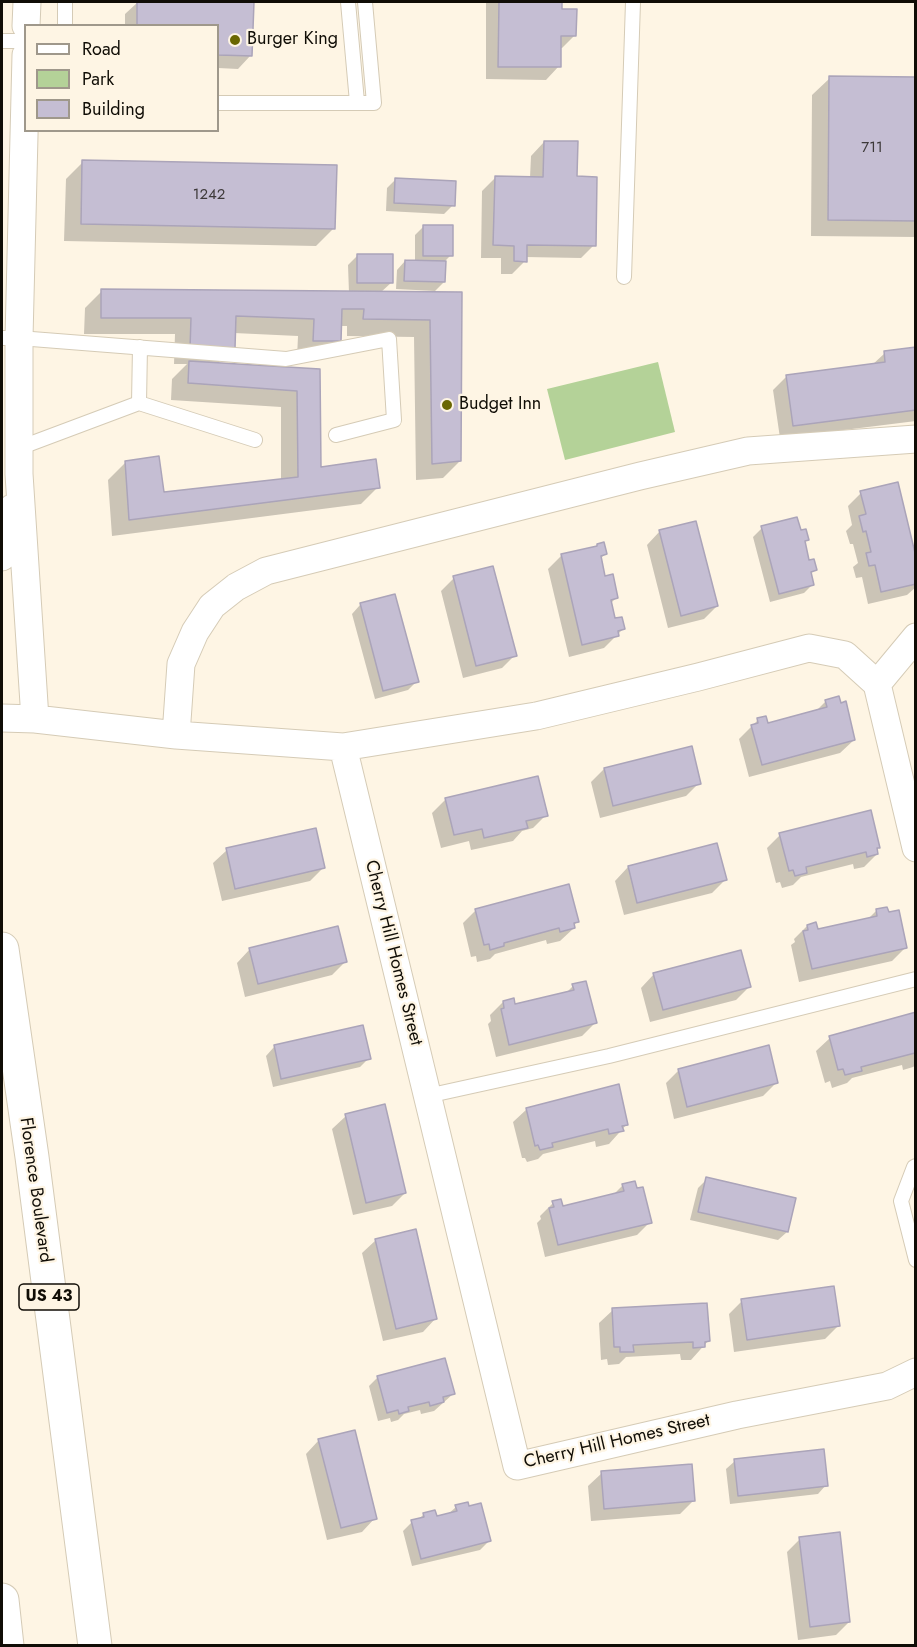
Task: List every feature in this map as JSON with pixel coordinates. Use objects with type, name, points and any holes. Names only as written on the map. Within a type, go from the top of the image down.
[{"type":"highway","name":"Florence Boulevard","points":[[2,949],[32,1157],[95,1646]]},
{"type":"highway","points":[[2,1600],[7,1646]]},
{"type":"street","points":[[26,24],[27,2]]},
{"type":"street","points":[[24,119],[10,338],[35,719]]},
{"type":"street","points":[[176,735],[181,664],[195,632],[212,606],[236,587],[266,571],[617,482],[748,452],[915,439]]},
{"type":"street","points":[[2,557],[19,461]]},
{"type":"street","points":[[877,684],[915,637]]},
{"type":"street","points":[[2,718],[35,719],[176,735],[343,747],[536,716],[809,648],[845,655],[877,684],[915,848]]},
{"type":"street","name":"Cherry Hill Homes Street","points":[[343,747],[517,1466],[737,1415],[887,1386],[915,1372]]},
{"type":"lane","points":[[65,2],[65,24]]},
{"type":"lane","points":[[348,2],[357,102]]},
{"type":"lane","points":[[219,103],[374,103],[365,2]]},
{"type":"lane","points":[[624,277],[633,2]]},
{"type":"lane","points":[[2,41],[24,41]]},
{"type":"lane","points":[[10,338],[286,359],[389,339],[394,420],[336,435]]},
{"type":"lane","points":[[139,403],[140,347]]},
{"type":"lane","points":[[19,461],[139,403],[255,440]]},
{"type":"lane","points":[[427,1096],[609,1056],[915,979]]},
{"type":"lane","points":[[915,1166],[901,1200],[915,1260]]},
{"type":"green space","points":[[658,362],[675,432],[565,460],[547,389]]},
{"type":"building","name":"Burger King","points":[[137,2],[254,2],[252,56],[219,55],[219,24],[137,24]]},
{"type":"building","points":[[499,2],[562,2],[562,9],[577,9],[576,36],[561,36],[561,67],[498,67]]},
{"type":"building","points":[[829,76],[916,77],[916,221],[828,220]]},
{"type":"building","points":[[544,141],[578,141],[577,176],[597,177],[596,246],[527,245],[527,262],[514,261],[514,246],[493,245],[495,176],[543,177]]},
{"type":"building","points":[[82,160],[337,165],[335,229],[81,224]]},
{"type":"building","points":[[395,178],[456,181],[455,206],[394,203]]},
{"type":"building","points":[[423,225],[453,225],[453,256],[423,256]]},
{"type":"building","points":[[357,254],[393,254],[393,283],[357,283]]},
{"type":"building","points":[[405,260],[446,261],[445,282],[404,281]]},
{"type":"building","name":"Budget Inn","points":[[101,289],[462,292],[461,461],[432,464],[430,320],[363,319],[364,309],[342,309],[341,341],[313,341],[314,319],[236,316],[235,348],[190,348],[191,318],[101,318]]},
{"type":"building","points":[[916,347],[916,410],[793,426],[786,375],[885,362],[884,351]]},
{"type":"building","points":[[189,361],[320,369],[321,467],[376,459],[380,488],[129,520],[125,461],[159,456],[164,492],[298,477],[297,391],[188,383]]},
{"type":"building","points":[[898,482],[916,557],[916,584],[881,592],[875,565],[869,566],[866,553],[871,552],[866,531],[863,532],[859,516],[866,514],[860,491]]},
{"type":"building","points":[[797,517],[801,530],[806,529],[809,540],[805,541],[809,560],[814,559],[817,570],[811,572],[814,585],[779,594],[761,526]]},
{"type":"building","points":[[696,521],[718,606],[681,616],[659,530]]},
{"type":"building","points":[[604,542],[607,554],[601,556],[605,576],[613,574],[618,598],[611,600],[615,618],[622,617],[625,629],[618,631],[619,636],[582,645],[561,554],[597,546]]},
{"type":"building","points":[[493,566],[517,656],[476,666],[453,576]]},
{"type":"building","points":[[395,594],[419,682],[383,691],[360,603]]},
{"type":"building","points":[[839,696],[841,703],[846,701],[855,740],[762,765],[751,725],[758,723],[757,718],[766,716],[768,723],[827,707],[825,700]]},
{"type":"building","points":[[692,746],[701,784],[613,806],[604,768]]},
{"type":"building","points":[[538,776],[548,816],[526,821],[528,828],[484,838],[482,829],[454,835],[445,798]]},
{"type":"building","points":[[871,810],[880,848],[877,848],[878,854],[867,857],[866,852],[806,867],[807,873],[795,876],[793,870],[789,871],[779,833]]},
{"type":"building","points":[[316,828],[325,868],[235,889],[226,848]]},
{"type":"building","points":[[717,843],[727,880],[637,903],[628,866]]},
{"type":"building","points":[[569,884],[579,922],[574,923],[575,928],[560,932],[559,928],[504,943],[504,946],[490,950],[489,944],[484,945],[475,909]]},
{"type":"building","points":[[887,907],[889,912],[899,910],[907,948],[812,969],[803,931],[808,930],[807,925],[816,922],[818,929],[877,916],[876,909]]},
{"type":"building","points":[[338,926],[347,962],[258,984],[249,948]]},
{"type":"building","points":[[741,950],[751,987],[663,1010],[653,973]]},
{"type":"building","points":[[586,981],[597,1023],[509,1045],[501,1009],[504,1008],[503,1001],[514,998],[515,1004],[574,990],[572,984]]},
{"type":"building","points":[[916,1012],[916,1054],[861,1067],[862,1071],[845,1075],[843,1069],[838,1070],[829,1036]]},
{"type":"building","points":[[363,1025],[371,1059],[281,1079],[274,1045]]},
{"type":"building","points":[[769,1045],[778,1083],[687,1107],[678,1069]]},
{"type":"building","points":[[619,1084],[628,1125],[622,1126],[624,1131],[609,1134],[608,1129],[552,1143],[553,1147],[540,1150],[538,1145],[535,1146],[526,1108]]},
{"type":"building","points":[[385,1104],[406,1193],[366,1203],[345,1114]]},
{"type":"building","points":[[706,1177],[796,1198],[788,1232],[698,1212]]},
{"type":"building","points":[[635,1181],[637,1188],[643,1187],[652,1223],[558,1245],[549,1208],[554,1207],[552,1201],[561,1199],[563,1206],[624,1191],[622,1184]]},
{"type":"building","points":[[416,1229],[437,1319],[396,1329],[375,1239]]},
{"type":"building","points":[[834,1286],[840,1326],[747,1340],[741,1299]]},
{"type":"building","points":[[707,1303],[710,1341],[705,1342],[705,1347],[693,1348],[693,1342],[633,1345],[634,1352],[620,1352],[620,1347],[614,1347],[612,1308]]},
{"type":"building","points":[[445,1358],[455,1394],[443,1397],[444,1402],[430,1406],[429,1402],[408,1407],[409,1411],[399,1414],[398,1410],[387,1413],[377,1376]]},
{"type":"building","points":[[355,1430],[377,1519],[341,1528],[318,1439]]},
{"type":"building","points":[[824,1449],[828,1486],[738,1496],[734,1459]]},
{"type":"building","points":[[692,1464],[695,1501],[604,1509],[601,1471]]},
{"type":"building","points":[[468,1502],[469,1506],[481,1503],[491,1541],[421,1559],[411,1520],[424,1517],[423,1513],[435,1510],[437,1516],[457,1511],[455,1505]]},
{"type":"building","points":[[840,1532],[850,1622],[810,1627],[799,1537]]},
{"type":"place","name":"Burger King","points":[[235,40]]},
{"type":"place","name":"Budget Inn","points":[[447,405]]}]
